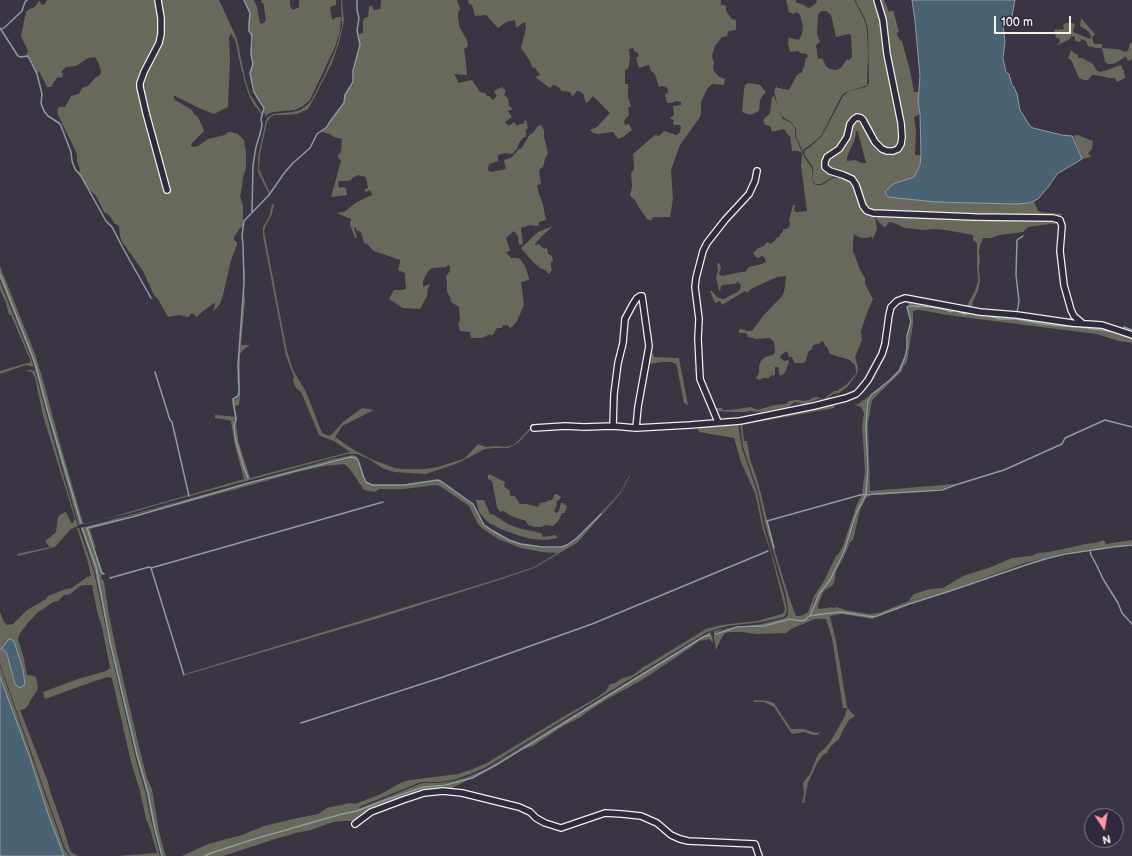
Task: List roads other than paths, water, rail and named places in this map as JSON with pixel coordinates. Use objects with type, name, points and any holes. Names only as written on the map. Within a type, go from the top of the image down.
[{"type":"street","points":[[158,0],[161,18],[161,34],[159,43],[144,72],[140,87],[167,190]]},
{"type":"street","points":[[876,0],[882,20],[887,54],[901,123],[901,144],[898,149],[893,151],[882,149],[874,142],[863,120],[857,117],[850,124],[847,137],[839,149],[827,157],[825,167],[830,171],[852,179],[856,185],[863,206],[867,211],[873,213],[1053,218],[1060,220],[1062,234],[1060,251],[1064,284],[1071,310],[1074,316],[1082,323]]},
{"type":"street","points":[[718,422],[700,379],[698,339],[699,318],[695,287],[696,278],[703,251],[707,243],[725,220],[749,194],[755,181],[757,171]]},
{"type":"street","points":[[613,426],[614,394],[618,363],[623,343],[625,319],[637,298],[642,296],[649,346],[638,407],[636,428]]},
{"type":"street","points":[[534,428],[565,426],[613,426],[636,428],[740,421],[826,404],[846,398],[856,394],[868,380],[882,354],[890,311],[894,304],[905,298],[980,312],[1102,325],[1132,335]]},
{"type":"street","points":[[355,824],[371,812],[403,800],[424,793],[443,791],[462,793],[519,807],[530,812],[536,818],[545,823],[561,828],[605,813],[641,816],[657,823],[671,835],[688,841],[755,844],[759,856]]},
{"type":"water","points":[[912,0],[1015,0],[1010,21],[1003,25],[1005,42],[1003,58],[1006,72],[1009,74],[1012,85],[1017,94],[1020,110],[1030,126],[1033,128],[1072,136],[1082,159],[1057,174],[1038,199],[1029,203],[1016,204],[936,202],[888,197],[885,192],[893,184],[914,177],[920,165],[920,114],[918,102],[920,76]]},
{"type":"water","points":[[10,639],[14,641],[23,670],[25,684],[19,688],[15,684],[7,654],[1,649]]},
{"type":"water","points":[[0,677],[30,758],[49,817],[64,856],[0,856]]},
{"type":"waterway","points":[[2,29],[22,11],[27,0]]},
{"type":"waterway","points":[[244,0],[250,13],[249,31],[252,35],[251,54],[253,64],[250,73],[254,92],[264,108],[261,119],[262,125],[253,165],[252,212]]},
{"type":"waterway","points":[[248,478],[236,441],[234,427],[236,419],[233,401],[233,399],[238,396],[239,392],[238,365],[244,283],[242,235],[244,221],[269,195],[293,163],[310,148],[317,134],[327,127],[344,103],[345,95],[353,82],[353,71],[360,45],[357,30],[359,18],[357,0]]},
{"type":"waterway","points":[[0,28],[18,56],[27,56],[29,58],[37,74],[42,94],[41,103],[44,111],[61,126],[71,152],[75,169],[81,176],[106,221],[112,227],[151,298]]},
{"type":"waterway","points":[[1017,313],[1019,301],[1016,275],[1017,240],[1023,236]]},
{"type":"waterway","points":[[0,274],[35,363],[81,523]]},
{"type":"waterway","points":[[716,634],[737,627],[764,626],[790,619],[800,621],[805,620],[810,616],[819,594],[830,580],[844,552],[856,514],[866,494],[868,470],[866,426],[868,401],[871,395],[899,371],[905,357],[907,349],[907,336],[911,322],[907,307],[929,307],[951,312],[957,311],[964,314],[973,313]]},
{"type":"waterway","points":[[985,315],[1000,319],[1016,319],[1042,324],[1115,332]]},
{"type":"waterway","points":[[1123,329],[1124,327],[1132,330]]},
{"type":"waterway","points":[[155,372],[170,420],[172,422],[189,496]]},
{"type":"waterway","points":[[774,548],[767,521],[860,495],[942,490],[1004,470],[1062,444],[1065,438],[1105,420],[1132,427]]},
{"type":"waterway","points":[[104,574],[102,573],[87,528],[132,517],[249,483],[351,457],[358,460],[366,482],[372,485],[404,485],[438,480],[442,482],[473,504],[484,525],[509,540],[521,544],[542,547],[561,547],[567,545],[577,538],[601,514]]},
{"type":"waterway","points":[[151,568],[383,502]]},
{"type":"waterway","points":[[82,528],[96,567],[110,642],[137,755],[148,793],[162,856]]},
{"type":"waterway","points":[[810,616],[841,612],[873,617],[1045,559],[1065,554],[1132,545]]},
{"type":"waterway","points":[[301,723],[443,677],[592,624],[768,551]]},
{"type":"waterway","points":[[1090,551],[1103,579],[1118,603],[1122,613],[1132,624]]},
{"type":"waterway","points":[[110,578],[149,567],[151,568],[184,675]]},
{"type":"waterway","points":[[205,856],[254,839],[357,811],[423,787],[445,785],[472,778],[496,765],[703,637],[710,635]]}]
